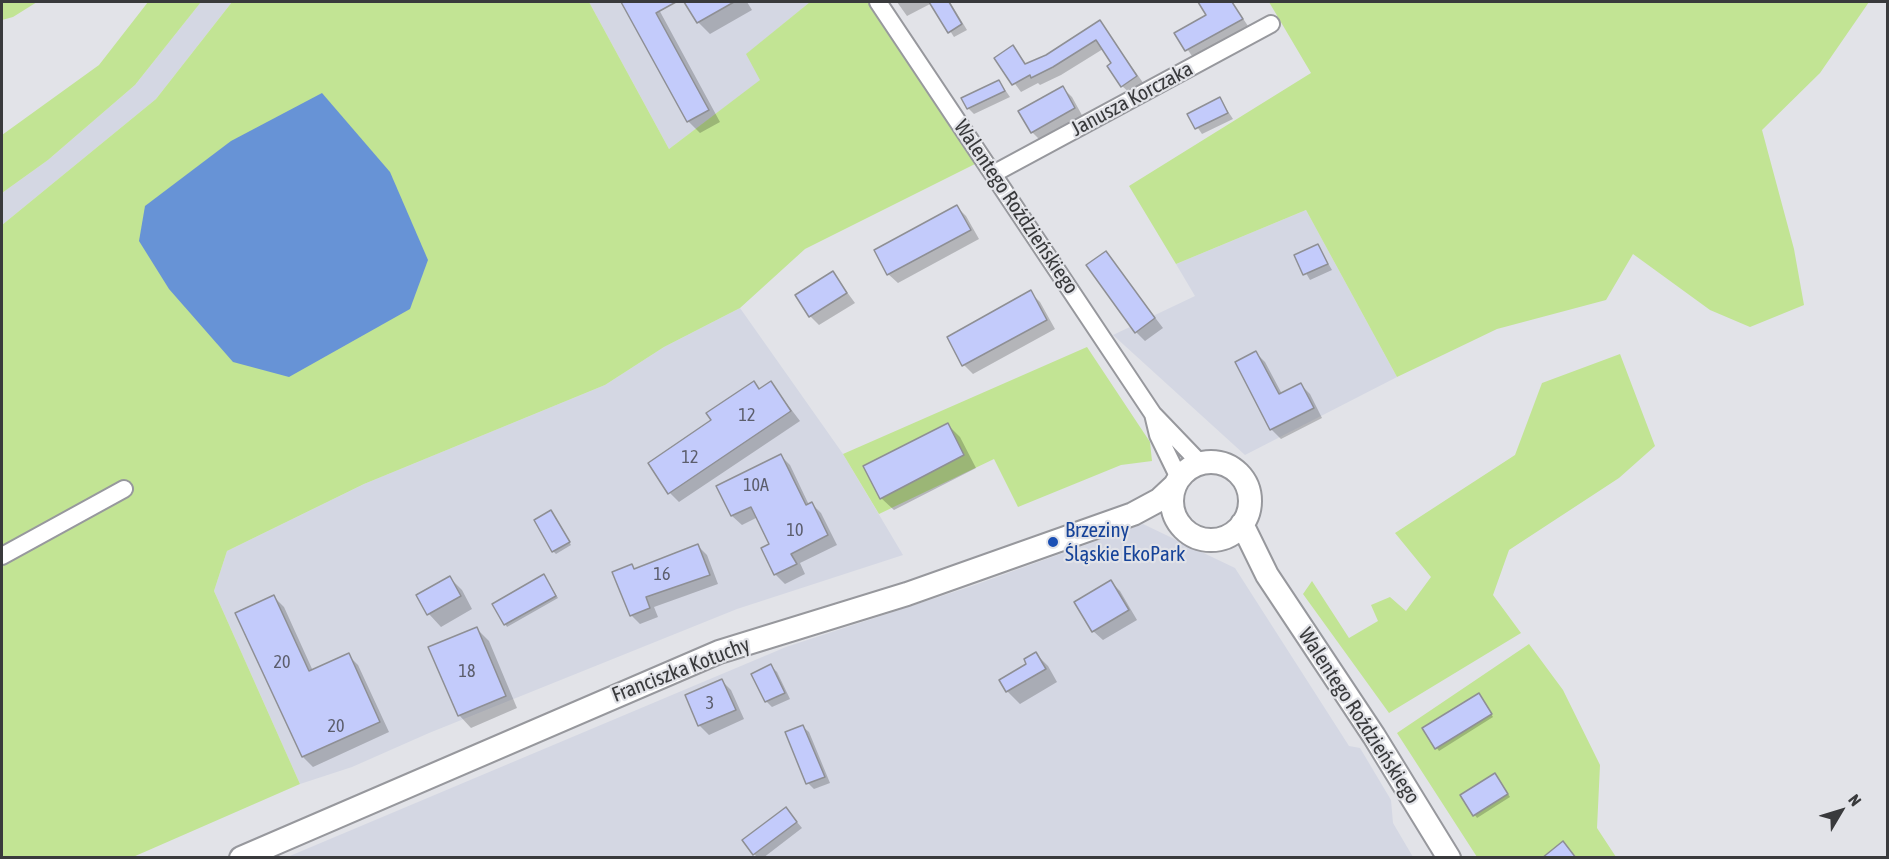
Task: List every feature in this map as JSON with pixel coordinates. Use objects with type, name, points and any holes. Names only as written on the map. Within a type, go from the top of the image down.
[{"type":"street","name":"Walentego Roździeńskiego","points":[[878,2],[1153,414],[1200,463]]},
{"type":"street","name":"Janusza Korczaka","points":[[993,174],[1271,24]]},
{"type":"street","name":"Walentego Roździeńskiego","points":[[1153,414],[1158,435],[1177,482]]},
{"type":"street","points":[[1200,463],[1222,464],[1240,476],[1249,495],[1249,505],[1242,524],[1229,536],[1216,539],[1194,536],[1177,520],[1172,498],[1177,482],[1200,463]]},
{"type":"street","name":"Franciszka Kotuchy","points":[[241,858],[719,652],[907,594],[1133,514],[1159,500],[1177,482]]},
{"type":"street","points":[[2,556],[124,489]]},
{"type":"street","name":"Franciszka Kotuchy","points":[[1133,514],[1177,520]]},
{"type":"street","name":"Walentego Roździeńskiego","points":[[1242,524],[1267,575],[1368,726],[1449,858]]},
{"type":"street","name":"Walentego Roździeńskiego","points":[[1216,539],[1267,575]]},
{"type":"shaded area","points":[[201,2],[232,2],[156,99],[2,225],[2,193],[48,160],[135,85]]},
{"type":"shaded area","points":[[589,2],[810,2],[747,54],[761,80],[669,149]]},
{"type":"shaded area","points":[[1306,210],[1397,377],[1245,455],[1113,335],[1195,296],[1176,264]]},
{"type":"shaded area","points":[[740,308],[843,454],[903,555],[737,609],[429,733],[352,767],[300,784],[214,591],[227,551],[364,484],[605,385],[664,347]]},
{"type":"shaded area","points":[[1143,524],[1235,568],[1349,746],[1360,748],[1391,800],[1393,823],[1413,857],[285,858],[786,647],[972,586]]},
{"type":"green space","points":[[2,2],[37,2],[13,17],[2,20]]},
{"type":"green space","points":[[148,2],[201,2],[135,85],[48,160],[2,193],[2,135],[99,65]]},
{"type":"green space","points":[[232,2],[589,2],[669,149],[760,80],[746,54],[810,2],[872,2],[975,164],[805,249],[740,308],[664,347],[605,385],[364,484],[227,551],[214,591],[300,784],[133,857],[2,858],[2,225],[156,99]]},
{"type":"green space","points":[[1269,2],[1869,2],[1820,73],[1762,130],[1794,249],[1804,305],[1750,327],[1710,310],[1633,254],[1606,300],[1497,329],[1397,377],[1306,210],[1176,264],[1129,186],[1311,73]]},
{"type":"green space","points":[[1087,347],[1150,442],[1152,461],[1121,465],[1018,507],[994,459],[879,514],[843,454]]},
{"type":"green space","points":[[1620,354],[1655,446],[1619,478],[1509,550],[1493,595],[1521,633],[1389,713],[1303,594],[1312,581],[1349,638],[1378,621],[1371,605],[1390,597],[1406,611],[1431,577],[1395,533],[1515,455],[1542,383]]},
{"type":"green space","points":[[1529,644],[1563,690],[1600,765],[1597,828],[1616,857],[1477,857],[1397,733]]},
{"type":"water","points":[[322,93],[390,172],[428,260],[410,309],[289,377],[233,362],[169,289],[139,241],[145,206],[231,141]]},
{"type":"building","points":[[621,2],[676,2],[656,13],[709,110],[687,122]]},
{"type":"building","points":[[684,2],[734,2],[697,23]]},
{"type":"building","points":[[929,2],[949,2],[962,24],[948,33]]},
{"type":"building","points":[[1198,2],[1232,2],[1243,19],[1185,51],[1174,33],[1206,15]]},
{"type":"building","points":[[1100,20],[1137,76],[1121,87],[1107,66],[1111,63],[1096,40],[1053,67],[1031,78],[1030,75],[1012,85],[994,58],[1013,45],[1025,64],[1046,55]]},
{"type":"building","points":[[999,80],[1005,91],[967,109],[961,98]]},
{"type":"building","points":[[1063,86],[1075,108],[1031,133],[1018,111]]},
{"type":"building","points":[[1220,97],[1228,113],[1195,129],[1187,114]]},
{"type":"building","points":[[957,205],[971,230],[887,275],[874,250]]},
{"type":"building","points":[[1318,244],[1328,264],[1303,275],[1294,255]]},
{"type":"building","points":[[1106,251],[1155,318],[1135,333],[1086,265]]},
{"type":"building","points":[[833,271],[847,293],[809,317],[795,295]]},
{"type":"building","points":[[1031,290],[1047,320],[962,366],[947,337]]},
{"type":"building","points":[[1256,351],[1279,394],[1301,383],[1314,408],[1270,430],[1235,362]]},
{"type":"building","points":[[754,381],[759,389],[771,381],[791,411],[668,494],[648,463],[711,420],[706,413]]},
{"type":"building","points":[[948,423],[964,455],[880,499],[863,466]]},
{"type":"building","points":[[781,454],[806,505],[812,502],[828,535],[791,554],[797,564],[774,575],[761,548],[769,544],[751,507],[731,516],[716,486]]},
{"type":"building","points":[[551,510],[570,542],[552,552],[534,520]]},
{"type":"building","points":[[698,544],[710,575],[646,597],[650,608],[630,616],[612,572],[632,564],[634,569]]},
{"type":"building","points":[[544,574],[556,596],[504,625],[492,604]]},
{"type":"building","points":[[450,576],[461,596],[427,615],[416,595]]},
{"type":"building","points":[[1111,580],[1129,610],[1092,632],[1074,602]]},
{"type":"building","points":[[274,595],[309,671],[349,653],[380,722],[302,757],[235,613]]},
{"type":"building","points":[[477,627],[506,696],[458,716],[428,647]]},
{"type":"building","points":[[1036,652],[1046,669],[1006,692],[999,680],[1026,664],[1024,659]]},
{"type":"building","points":[[771,664],[785,693],[765,702],[751,674]]},
{"type":"building","points":[[722,679],[736,710],[698,726],[685,695]]},
{"type":"building","points":[[1479,693],[1492,714],[1435,749],[1422,728]]},
{"type":"building","points":[[803,725],[825,777],[806,784],[785,732]]},
{"type":"building","points":[[1495,773],[1508,794],[1473,816],[1460,795]]},
{"type":"building","points":[[786,807],[797,822],[753,855],[742,840]]},
{"type":"building","points":[[1563,841],[1576,858],[1542,858]]},
{"type":"place","name":"Brzeziny Śląskie EkoPark","points":[[1053,542]]}]
